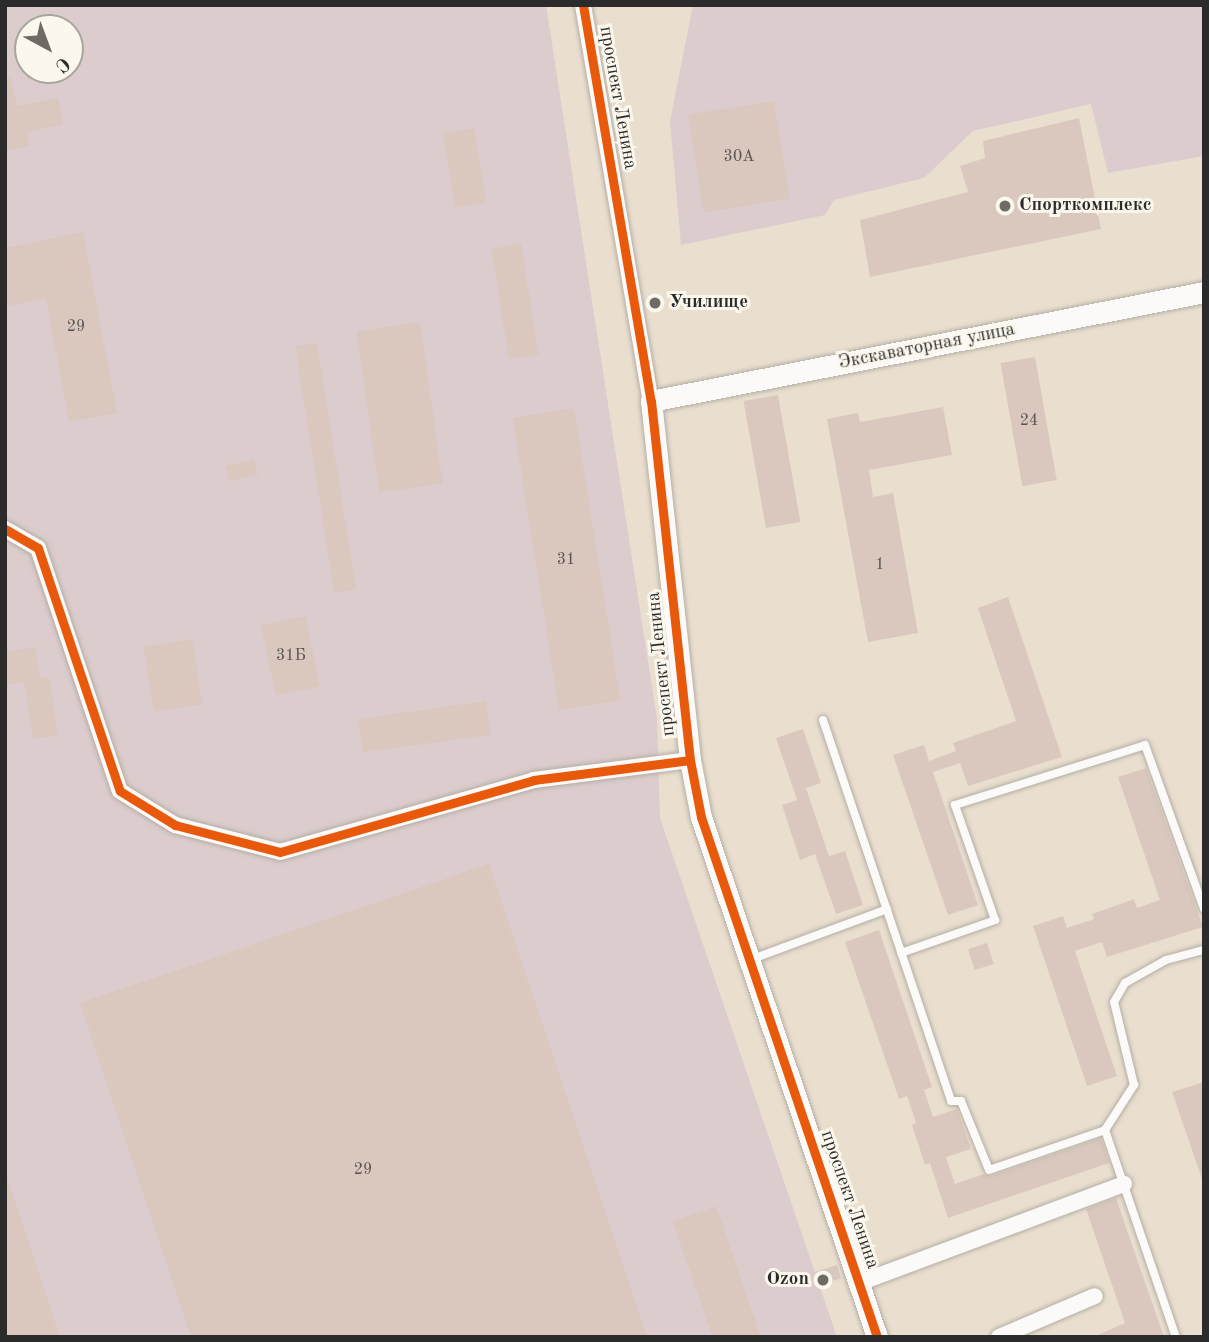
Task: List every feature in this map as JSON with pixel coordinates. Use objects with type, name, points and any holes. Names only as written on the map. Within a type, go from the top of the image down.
[{"type":"street","name":"проспект Ленина","points":[[583,5],[650,401],[690,760],[701,817],[877,1337]]},
{"type":"street","name":"Экскаваторная улица","points":[[650,401],[1204,292]]},
{"type":"street","points":[[5,529],[38,548],[120,792],[174,825],[280,852],[534,780],[690,760]]},
{"type":"street","points":[[859,1283],[1124,1184]]},
{"type":"street","points":[[999,1337],[1095,1296]]},
{"type":"lane","points":[[823,720],[951,1101],[961,1101],[989,1170],[1105,1130],[1133,1085],[1114,1002],[1125,983],[1166,960],[1204,950]]},
{"type":"lane","points":[[901,953],[995,920],[955,805],[1145,745],[1204,909]]},
{"type":"lane","points":[[749,960],[887,909]]},
{"type":"lane","points":[[1105,1130],[1176,1337]]},
{"type":"shaded area","points":[[5,5],[546,5],[657,719],[660,818],[837,1337],[5,1337]]},
{"type":"shaded area","points":[[693,5],[1204,5],[1204,156],[1108,173],[1091,104],[973,131],[924,178],[834,200],[825,215],[681,245],[670,121]]},
{"type":"building","points":[[11,78],[17,106],[58,98],[63,124],[27,132],[29,146],[5,151],[5,79]]},
{"type":"building","points":[[774,101],[789,199],[704,212],[688,115]]},
{"type":"building","name":"Спорткомплекс","points":[[1079,118],[1101,229],[870,277],[860,220],[968,192],[960,166],[985,158],[983,141]]},
{"type":"building","points":[[474,128],[486,203],[455,208],[443,133]]},
{"type":"building","points":[[83,232],[117,413],[69,422],[46,299],[5,306],[5,248]]},
{"type":"building","points":[[521,244],[539,355],[509,359],[491,249]]},
{"type":"building","points":[[420,322],[443,483],[379,492],[357,331]]},
{"type":"building","points":[[317,343],[356,589],[334,592],[295,346]]},
{"type":"building","points":[[1035,357],[1057,480],[1022,486],[1001,363]]},
{"type":"building","points":[[778,395],[800,522],[766,528],[744,401]]},
{"type":"building","points":[[943,407],[952,455],[869,470],[873,497],[893,493],[918,633],[868,642],[827,419],[858,413],[860,422]]},
{"type":"building","points":[[574,408],[620,700],[559,710],[513,418]]},
{"type":"building","points":[[254,459],[258,475],[230,482],[226,466]]},
{"type":"building","points":[[1008,597],[1062,757],[968,786],[960,763],[933,772],[978,905],[948,915],[893,755],[924,745],[929,761],[956,751],[953,743],[1016,721],[978,608]]},
{"type":"building","points":[[305,616],[320,686],[276,696],[261,625]]},
{"type":"building","points":[[192,639],[202,704],[154,712],[144,647]]},
{"type":"building","points":[[35,647],[40,678],[49,677],[58,735],[33,739],[24,682],[5,685],[5,652]]},
{"type":"building","points":[[486,701],[491,735],[363,753],[358,719]]},
{"type":"building","points":[[803,729],[821,783],[806,788],[829,856],[845,851],[863,905],[836,914],[815,854],[800,860],[782,805],[797,800],[776,738]]},
{"type":"building","points":[[1146,768],[1203,927],[1107,957],[1102,942],[1075,951],[1117,1076],[1087,1086],[1033,926],[1063,916],[1067,928],[1094,919],[1092,914],[1134,899],[1137,908],[1160,900],[1118,777]]},
{"type":"building","points":[[489,864],[647,1337],[191,1337],[80,1003]]},
{"type":"building","points":[[879,930],[932,1087],[924,1090],[933,1117],[957,1109],[971,1149],[946,1157],[955,1184],[984,1174],[991,1176],[1101,1138],[1109,1163],[948,1218],[930,1163],[925,1165],[912,1125],[916,1123],[907,1096],[899,1099],[845,942]]},
{"type":"building","points":[[987,943],[994,964],[975,970],[968,949]]},
{"type":"building","points":[[1204,1082],[1204,1179],[1202,1179],[1172,1092]]},
{"type":"building","points":[[5,1180],[8,1180],[60,1337],[5,1337]]},
{"type":"building","points":[[1116,1198],[1164,1337],[1093,1337],[1125,1323],[1086,1209]]},
{"type":"building","points":[[716,1206],[761,1336],[712,1337],[673,1221]]},
{"type":"building","points":[[837,1265],[841,1278],[819,1285],[815,1272]]},
{"type":"cycle path","points":[[583,5],[651,401],[690,760],[701,817],[877,1337]]},
{"type":"cycle path","points":[[5,529],[38,548],[120,791],[175,825],[280,852],[534,780],[690,760]]},
{"type":"place","name":"Спорткомплекс","points":[[1005,206]]},
{"type":"place","name":"Училище","points":[[655,303]]},
{"type":"place","name":"Ozon","points":[[823,1280]]}]
